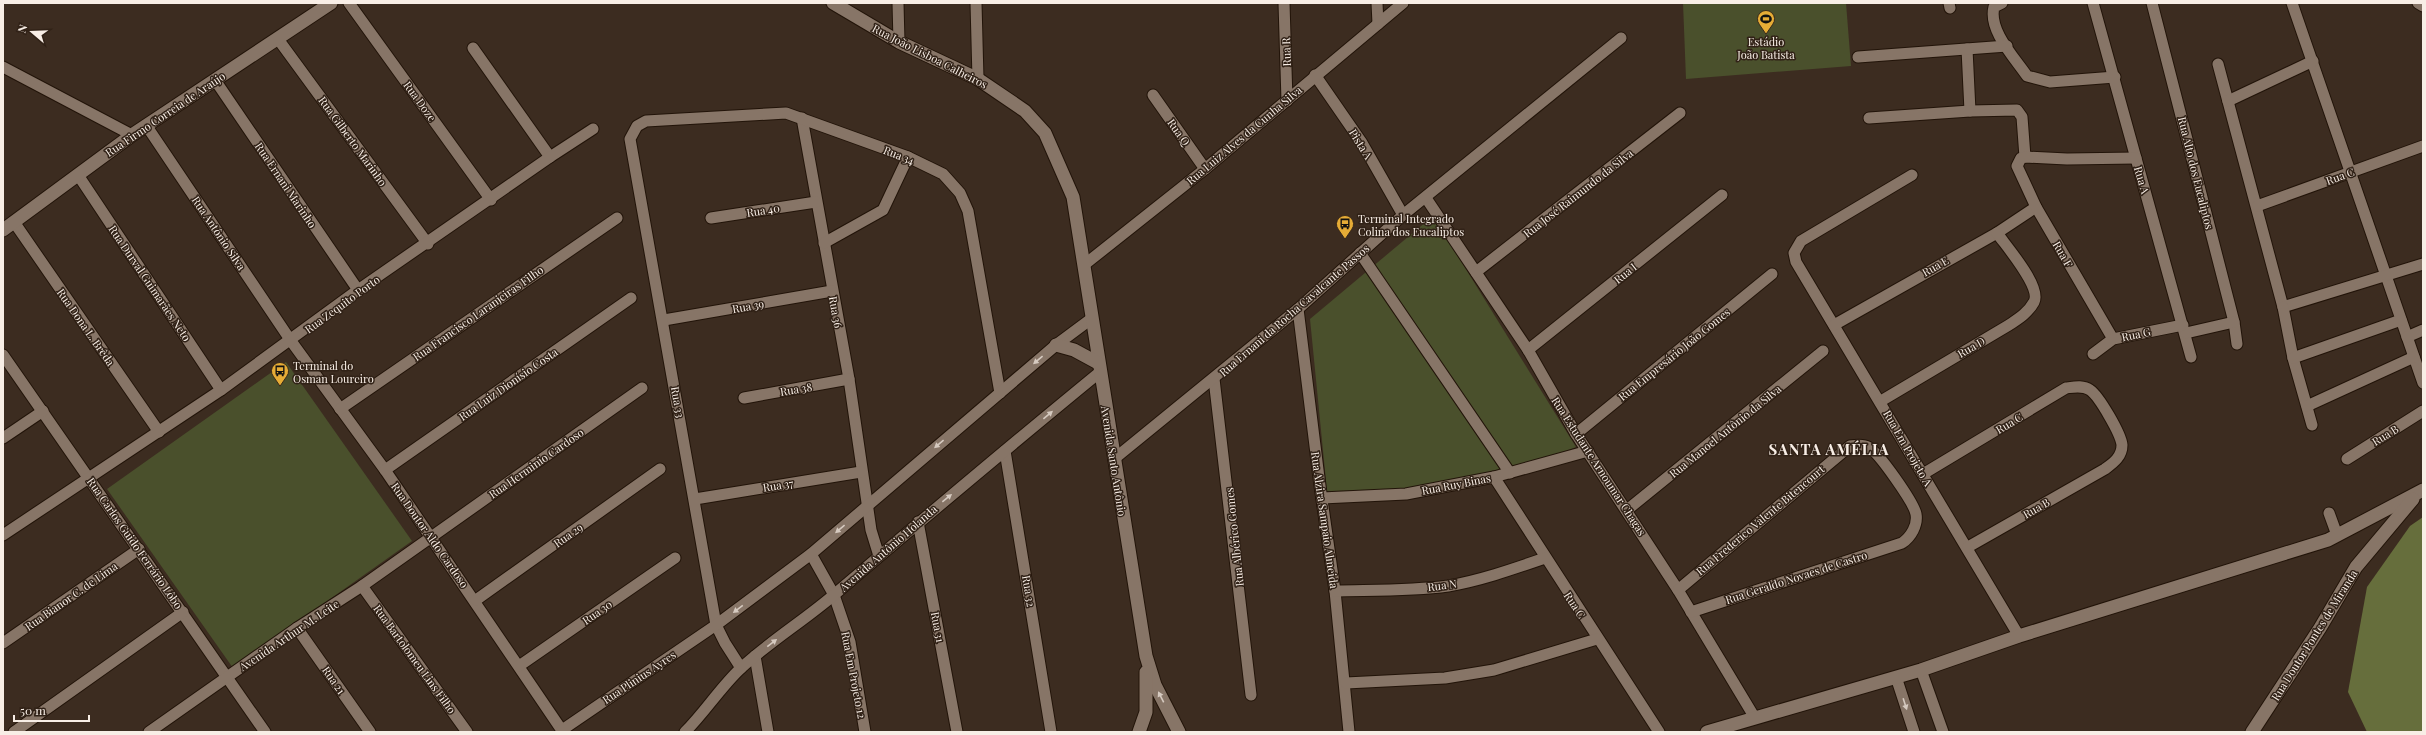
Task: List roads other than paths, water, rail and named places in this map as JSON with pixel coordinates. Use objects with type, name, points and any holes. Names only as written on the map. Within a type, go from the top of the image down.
[{"type":"street","name":"Rua Firmo Correia de Araújo","points":[[3,230],[146,125],[331,3]]},
{"type":"street","name":"Rua Doze","points":[[349,3],[490,200]]},
{"type":"street","name":"Rua João Lisboa Calheiros","points":[[833,3],[899,42],[978,79],[1025,111],[1045,133],[1072,197],[1084,265]]},
{"type":"street","points":[[898,3],[899,42]]},
{"type":"street","points":[[976,3],[978,79]]},
{"type":"street","name":"Rua R","points":[[1284,3],[1287,101]]},
{"type":"street","points":[[1377,3],[1378,24]]},
{"type":"street","name":"Rua Luiz Alves da Cunha Silva","points":[[1084,265],[1205,169],[1287,101],[1315,75],[1403,3]]},
{"type":"street","points":[[2002,3],[1994,7],[1991,16],[1996,28],[2027,76],[2050,82],[2115,77]]},
{"type":"street","name":"Rua A","points":[[2093,3],[2115,77],[2136,158],[2192,357]]},
{"type":"street","name":"Rua Alto dos Eucaliptos","points":[[2152,3],[2234,322],[2237,344]]},
{"type":"street","points":[[2292,3],[2423,383]]},
{"type":"street","points":[[2418,3],[2423,6]]},
{"type":"street","name":"Rua Ernani da Rocha Cavalcante Passos","points":[[1114,459],[1298,309],[1403,215],[1426,198],[1621,38]]},
{"type":"street","name":"Rua Gilberto Marinho","points":[[278,39],[428,244]]},
{"type":"street","points":[[1858,57],[2007,46]]},
{"type":"street","points":[[472,48],[550,156]]},
{"type":"street","points":[[1967,49],[1970,111]]},
{"type":"street","points":[[2228,100],[2313,61]]},
{"type":"street","points":[[2218,64],[2257,206],[2283,307],[2293,358],[2312,425]]},
{"type":"street","points":[[3,66],[132,135]]},
{"type":"street","name":"Pista A","points":[[1315,75],[1362,143],[1403,215]]},
{"type":"street","name":"Rua Ernani Marinho","points":[[215,80],[358,290]]},
{"type":"street","name":"Rua Q","points":[[1153,95],[1205,169]]},
{"type":"street","points":[[1869,118],[1970,111],[2017,110],[2022,117],[2025,157],[2067,159],[2136,158]]},
{"type":"street","name":"Rua 34","points":[[633,131],[637,126],[646,122],[762,113],[786,113],[908,157],[943,174],[960,193],[968,211],[1000,393]]},
{"type":"street","name":"Rua José Raimundo da Silva","points":[[1476,272],[1680,113]]},
{"type":"street","name":"Rua 36","points":[[802,118],[849,379],[861,472],[871,530],[878,556]]},
{"type":"street","name":"Rua Antônio Silva","points":[[146,125],[291,342]]},
{"type":"street","name":"Rua Zequito Porto","points":[[3,535],[222,390],[291,342],[358,290],[428,244],[550,156],[593,129]]},
{"type":"street","name":"Rua 33","points":[[633,131],[630,139],[664,320],[716,625],[725,643],[741,668]]},
{"type":"street","name":"Rua C","points":[[2257,206],[2423,146]]},
{"type":"street","points":[[824,243],[883,210],[908,157]]},
{"type":"street","name":"Rua F","points":[[2025,157],[2021,158],[2017,166],[2036,207],[2113,339]]},
{"type":"street","name":"Rua Durval Guimarães Neto","points":[[78,175],[222,390]]},
{"type":"street","name":"Rua Em Projeto A","points":[[1912,175],[1801,241],[1794,253],[1796,262],[1881,401],[2019,636]]},
{"type":"street","name":"Rua I","points":[[1528,350],[1722,195]]},
{"type":"street","name":"Rua Estudante Arnoumar Chagas","points":[[1426,198],[1528,350],[1576,434],[1678,590],[1755,718]]},
{"type":"street","name":"Rua 40","points":[[711,218],[816,202]]},
{"type":"street","name":"Rua E","points":[[1834,325],[1997,233],[2036,207]]},
{"type":"street","name":"Rua Francisco Laranjeiras Filho","points":[[340,408],[617,218]]},
{"type":"street","name":"Rua Dona L. Brêda","points":[[14,222],[159,432]]},
{"type":"street","name":"Rua D","points":[[1881,401],[2023,316],[2034,302],[2035,294],[2028,277],[1997,233]]},
{"type":"street","points":[[1360,253],[1510,473]]},
{"type":"street","points":[[2283,307],[2423,264]]},
{"type":"street","name":"Avenida Santo Antônio","points":[[1084,265],[1091,320],[1146,656],[1155,685],[1179,732]]},
{"type":"street","name":"Rua Empresário João Gomes","points":[[1576,434],[1772,274]]},
{"type":"street","name":"Rua 39","points":[[664,320],[832,291]]},
{"type":"street","name":"Rua Luiz Dionísio Costa","points":[[385,470],[631,298]]},
{"type":"street","name":"Rua Alzira Sampaio Almeida","points":[[1298,309],[1335,591],[1346,683],[1349,732]]},
{"type":"street","points":[[716,625],[811,554],[1056,345],[1091,320]]},
{"type":"street","points":[[2293,358],[2401,320]]},
{"type":"street","name":"Rua G","points":[[2093,354],[2113,339],[2234,322]]},
{"type":"street","points":[[2407,337],[2423,330]]},
{"type":"street","name":"Rua Doutor Aldo Cardoso","points":[[291,342],[385,470],[429,537],[476,600],[562,731]]},
{"type":"street","points":[[1056,345],[1074,350],[1099,367]]},
{"type":"street","name":"Rua Manoel Antônio da Silva","points":[[1627,510],[1823,351]]},
{"type":"street","name":"Rua Carlos Guido Ferrário Lôbo","points":[[3,355],[90,478],[265,732]]},
{"type":"street","points":[[2307,406],[2414,357]]},
{"type":"street","name":"Avenida Antônio Holanda","points":[[690,729],[720,688],[741,668],[834,595],[918,522],[1005,450],[1099,367]]},
{"type":"street","name":"Rua 38","points":[[744,398],[849,379]]},
{"type":"street","name":"Rua Albérico Gomes","points":[[1214,379],[1251,695]]},
{"type":"street","name":"Rua C","points":[[1924,474],[2066,388],[2082,387],[2090,389],[2096,396]]},
{"type":"street","name":"Rua Herminio Cardoso","points":[[429,537],[642,388]]},
{"type":"street","name":"Rua B","points":[[1968,547],[2105,469],[2117,460],[2122,446],[2118,432],[2096,396]]},
{"type":"street","points":[[3,438],[43,411]]},
{"type":"street","name":"Rua B","points":[[2347,459],[2423,411]]},
{"type":"street","name":"Rua Frederico Valente Bitencourt","points":[[1678,590],[1850,446],[1868,446],[1878,454],[1912,504],[1916,515],[1913,532],[1909,539],[1902,543]]},
{"type":"street","name":"Rua 32","points":[[1005,450],[1051,732]]},
{"type":"street","name":"Rua Ruy Binas","points":[[1322,498],[1406,494],[1494,477],[1588,451]]},
{"type":"street","name":"Rua 29","points":[[476,600],[660,470]]},
{"type":"street","name":"Rua 37","points":[[695,499],[861,472]]},
{"type":"street","name":"Rua C","points":[[1494,477],[1597,639],[1659,732]]},
{"type":"street","points":[[1708,732],[1921,670],[2019,636],[2328,540],[2421,491]]},
{"type":"street","name":"Rua Doutor Pontes de Miranda","points":[[2252,732],[2320,628],[2356,567],[2421,491]]},
{"type":"street","points":[[2329,513],[2337,534]]},
{"type":"street","points":[[2378,514],[2378,540]]},
{"type":"street","name":"Rua 31","points":[[918,522],[957,732]]},
{"type":"street","name":"Avenida Arthur M. Leite","points":[[149,732],[164,728],[228,678],[297,628],[362,586],[429,537]]},
{"type":"street","name":"Rua Geraldo Novaes de Castro","points":[[1691,612],[1902,543]]},
{"type":"street","name":"Rua Bianor C. de Lima","points":[[3,643],[138,549]]},
{"type":"street","name":"Rua Em Projeto 12","points":[[811,554],[834,595],[850,642],[865,732]]},
{"type":"street","name":"Rua 30","points":[[519,666],[675,558]]},
{"type":"street","name":"Rua N","points":[[1335,591],[1395,590],[1447,586],[1496,575],[1545,558]]},
{"type":"street","name":"Rua Bartolomeu Lins Filho","points":[[362,586],[467,732]]},
{"type":"street","points":[[14,732],[183,612]]},
{"type":"street","name":"Rua Plinius Ayres","points":[[562,731],[716,625]]},
{"type":"street","name":"Rua 21","points":[[297,628],[370,732]]},
{"type":"street","points":[[1346,683],[1445,678],[1494,670],[1597,639]]},
{"type":"street","points":[[755,656],[768,732]]},
{"type":"street","name":"Avenida Santo Antônio","points":[[1139,732],[1146,712],[1146,656]]},
{"type":"street","points":[[1921,670],[1943,732]]},
{"type":"street","points":[[1896,677],[1914,732]]},
{"type":"place","name":"Estádio João Batista","points":[[1766,34]]},
{"type":"place","name":"Terminal Integrado Colina dos Eucaliptos","points":[[1345,239]]},
{"type":"place","name":"Terminal do Osman Loureiro","points":[[280,386]]},
{"type":"district","name":"SANTA AMÉLIA","points":[[1829,449]]}]
